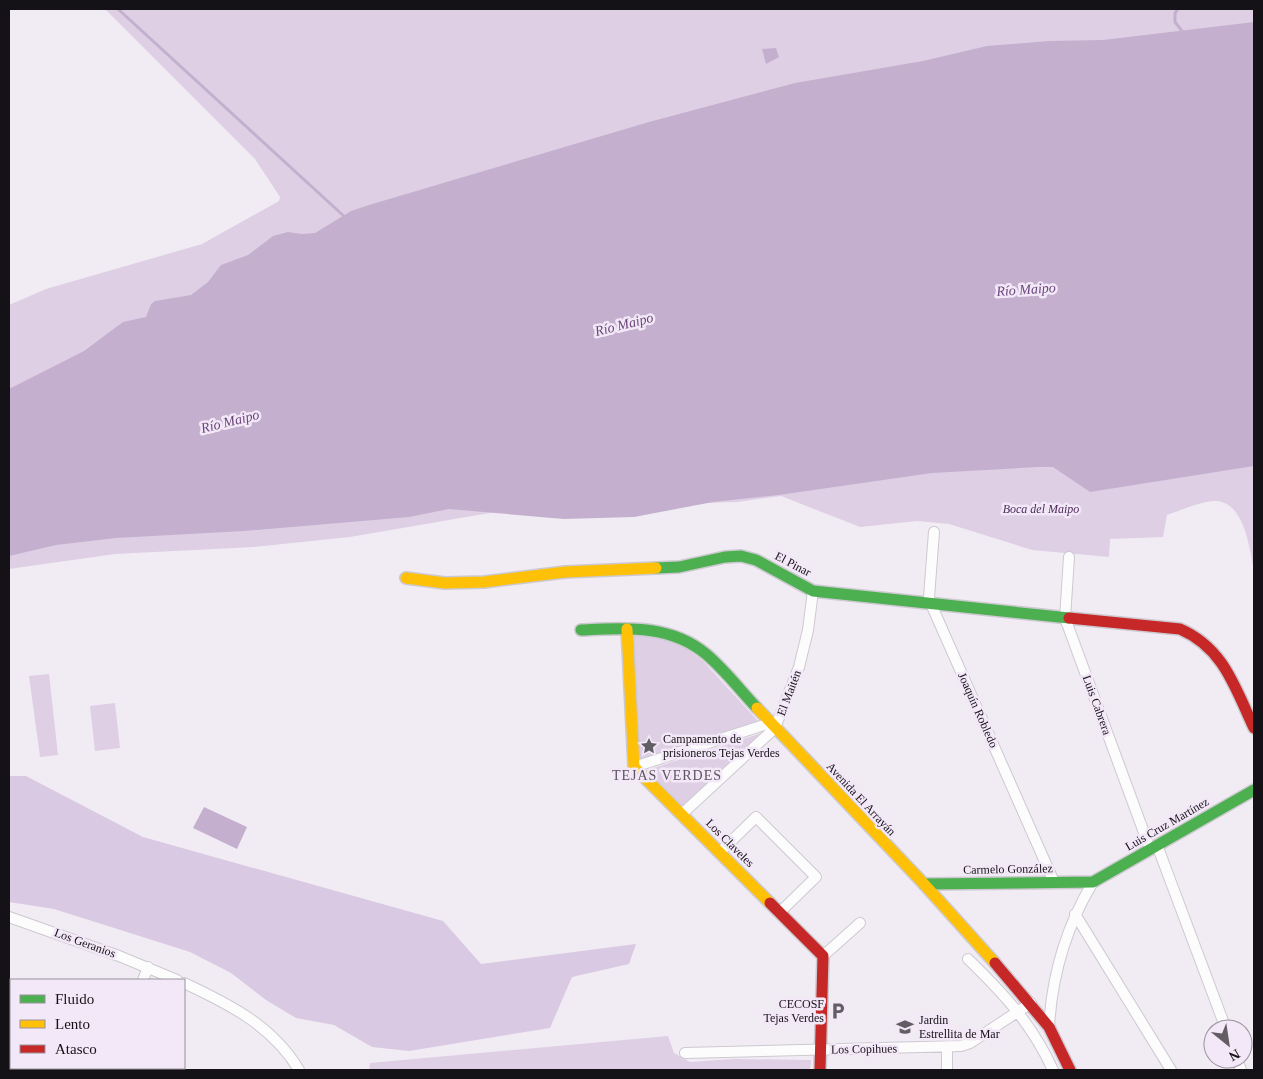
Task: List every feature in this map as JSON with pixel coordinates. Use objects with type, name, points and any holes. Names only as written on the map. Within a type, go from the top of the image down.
[{"type":"street","name":"Joaquín Robledo","points":[[934,532],[929,597],[931,604],[1054,882]]},
{"type":"street","name":"El Pinar","points":[[406,578],[445,583],[484,582],[565,572],[679,567],[733,556],[756,560],[814,591],[1180,629],[1203,639],[1218,655],[1254,728]]},
{"type":"street","name":"Luis Cabrera","points":[[1068,557],[1065,618],[1153,847],[1222,1019]]},
{"type":"street","name":"El Maitén","points":[[682,814],[773,725],[799,668],[808,630],[814,591]]},
{"type":"street","name":"Avenida El Arrayán","points":[[581,630],[643,628],[666,631],[693,644],[707,655],[924,884],[1031,1002],[1049,1026],[1070,1070]]},
{"type":"street","points":[[627,629],[634,767],[773,725]]},
{"type":"street","name":"Los Claveles","points":[[634,767],[823,956]]},
{"type":"street","name":"Luis Cruz Martínez","points":[[1092,882],[1254,790]]},
{"type":"street","points":[[720,852],[756,817],[816,877],[779,913]]},
{"type":"street","points":[[1049,1026],[1051,999],[1058,964],[1075,914],[1092,882]]},
{"type":"street","name":"Carmelo González","points":[[924,884],[1092,882]]},
{"type":"street","points":[[1075,914],[1171,1070]]},
{"type":"street","name":"Los Geranios","points":[[9,917],[148,967],[175,979]]},
{"type":"street","points":[[820,1070],[823,956],[860,923]]},
{"type":"street","points":[[968,959],[1018,1012],[1040,1041],[1053,1070]]},
{"type":"street","points":[[143,979],[148,967]]},
{"type":"street","points":[[185,984],[210,995],[256,1022],[278,1041],[299,1070]]},
{"type":"street","name":"Los Copihues","points":[[685,1053],[947,1047],[970,1043],[1031,1002]]},
{"type":"street","points":[[946,1070],[947,1047]]},
{"type":"green space","name":"Boca del Maipo","points":[[105,9],[1254,9],[1254,569],[1244,528],[1239,518],[1226,504],[1216,501],[1198,504],[1167,515],[1163,537],[1110,539],[1109,557],[1032,550],[949,524],[917,521],[860,527],[781,496],[737,502],[513,509],[350,537],[254,547],[115,554],[9,569],[9,305],[46,289],[202,244],[279,201],[280,197],[255,159]]},
{"type":"green space","points":[[641,635],[675,640],[702,660],[759,722],[639,761],[633,636]]},
{"type":"green space","points":[[49,674],[58,755],[40,757],[29,676]]},
{"type":"green space","points":[[115,703],[120,748],[95,751],[90,706]]},
{"type":"green space","points":[[765,732],[682,809],[647,770]]},
{"type":"green space","points":[[668,1036],[674,1053],[690,1062],[733,1059],[811,1060],[810,1070],[369,1070],[370,1063]]},
{"type":"shaded area","points":[[9,776],[26,776],[143,837],[443,921],[481,964],[636,944],[629,964],[572,977],[550,1028],[409,1051],[372,1047],[334,1025],[296,1018],[266,1000],[231,973],[190,952],[54,909],[9,902]]},
{"type":"water","name":"Río Maipo","points":[[1254,22],[1254,466],[1090,492],[1053,467],[932,473],[779,495],[713,502],[634,517],[564,519],[449,509],[409,517],[244,531],[116,538],[56,545],[9,556],[9,389],[84,351],[123,322],[146,317],[151,304],[155,301],[191,295],[208,282],[221,265],[248,255],[273,236],[288,232],[315,233],[351,211],[369,205],[649,122],[795,83],[923,61],[987,46],[1049,41],[1103,40]]},
{"type":"water","points":[[776,48],[779,57],[766,64],[762,49]]},
{"type":"water","points":[[204,807],[247,827],[237,849],[193,828]]},
{"type":"waterway","points":[[118,9],[346,218]]},
{"type":"waterway","points":[[1178,9],[1175,13],[1175,22],[1182,31]]},
{"type":"traffic: fast","points":[[656,568],[679,567],[725,557],[741,556],[756,560],[813,591],[1069,618]]},
{"type":"traffic: fast","points":[[581,630],[646,630],[677,637],[692,644],[713,660],[757,708]]},
{"type":"traffic: fast","points":[[924,884],[1093,882],[1254,790]]},
{"type":"traffic: slow","points":[[406,578],[445,583],[484,582],[565,572],[656,568]]},
{"type":"traffic: slow","points":[[627,629],[634,767],[770,903]]},
{"type":"traffic: slow","points":[[757,708],[924,884],[995,963]]},
{"type":"traffic: jam","points":[[1069,618],[1180,629],[1195,637],[1218,658],[1234,684],[1254,728]]},
{"type":"traffic: jam","points":[[770,903],[823,956],[820,1070]]},
{"type":"traffic: jam","points":[[995,963],[1049,1027],[1070,1070]]},
{"type":"place","name":"Campamento de prisioneros Tejas Verdes","points":[[649,746]]},
{"type":"place","name":"CECOSF Tejas Verdes","points":[[838,1011]]},
{"type":"place","name":"Jardin Estrellita de Mar","points":[[905,1027]]},
{"type":"district","name":"TEJAS VERDES","points":[[667,775]]}]
